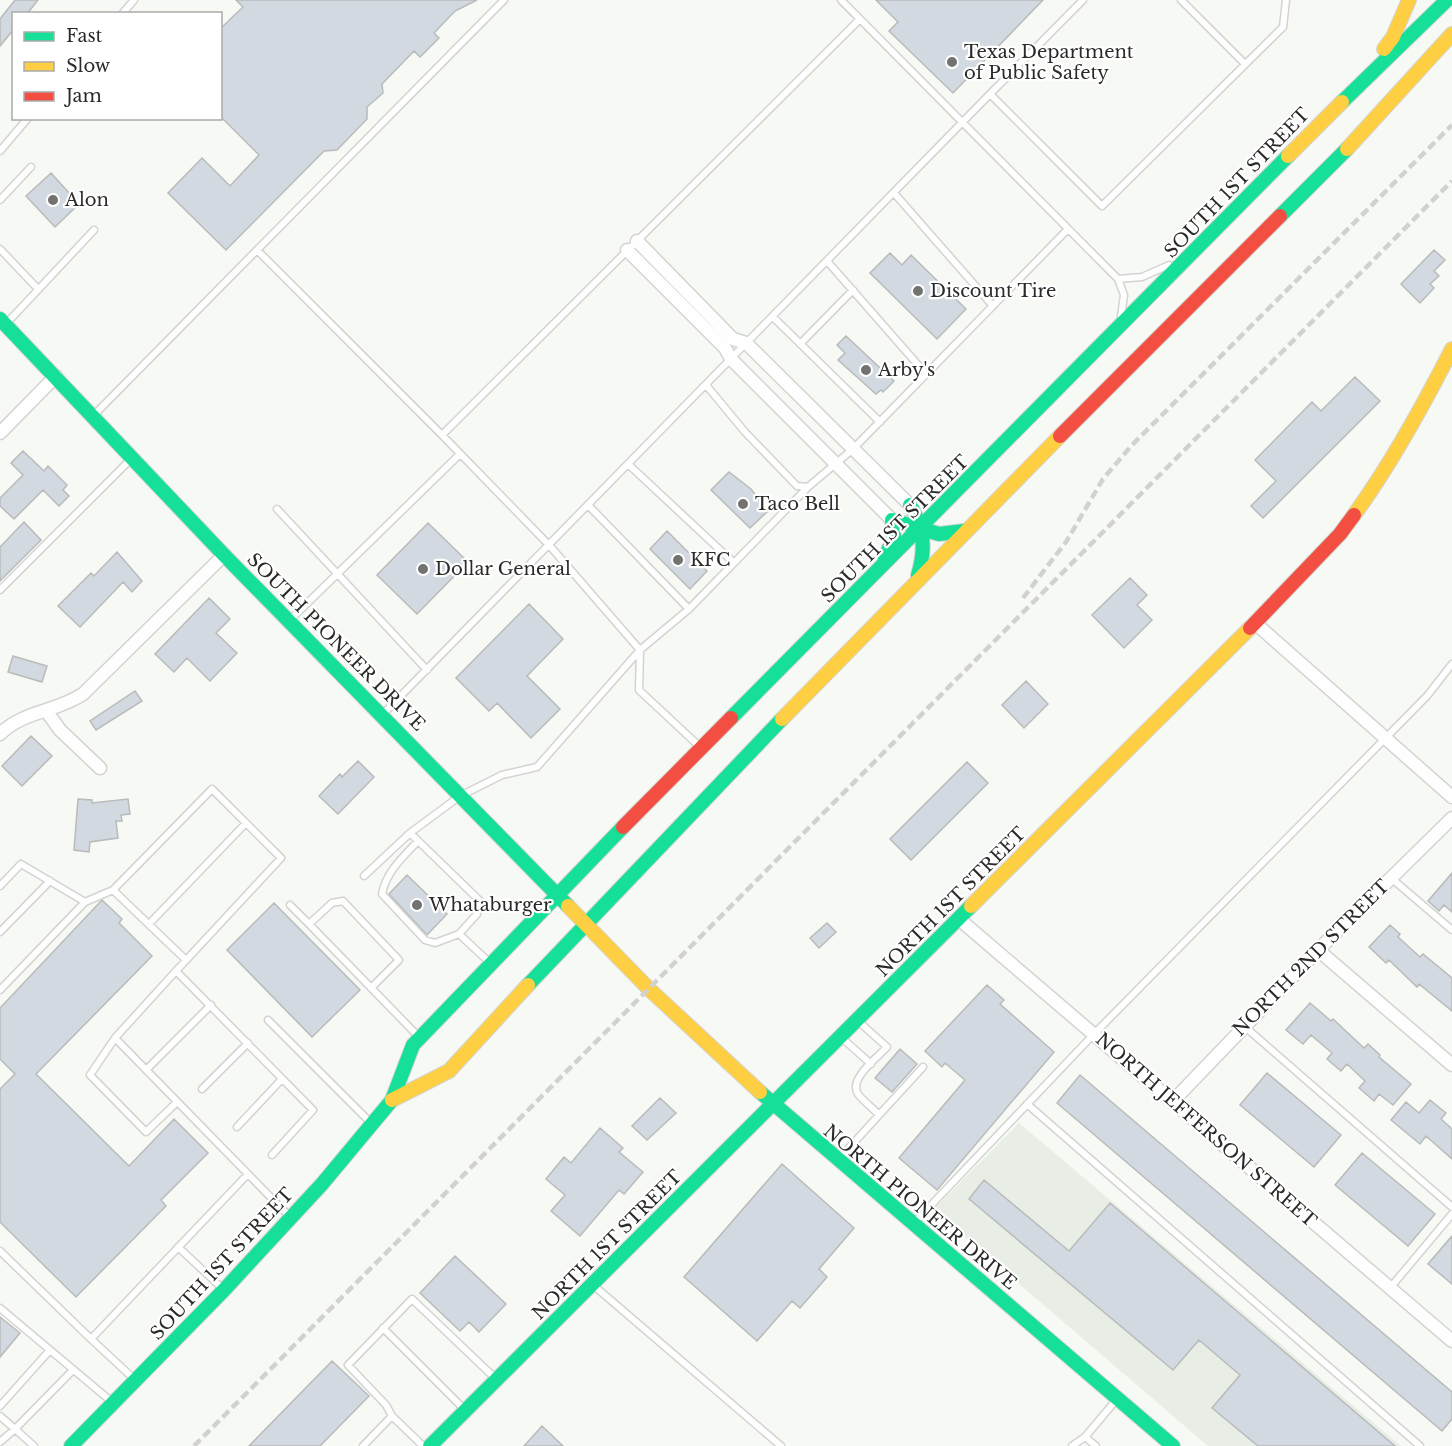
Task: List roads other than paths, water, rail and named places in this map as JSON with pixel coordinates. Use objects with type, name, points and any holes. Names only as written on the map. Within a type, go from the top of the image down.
[{"type":"main road","points":[[1342,102],[1393,37],[1409,0]]},
{"type":"main road","name":"SOUTH 1ST STREET","points":[[71,1446],[224,1290],[372,1124],[392,1100],[413,1045],[490,963],[555,895],[922,529],[1342,102],[1447,0]]},
{"type":"main road","points":[[1347,149],[1452,34]]},
{"type":"main road","name":"SOUTH 1ST STREET","points":[[392,1100],[449,1071],[584,924],[964,531],[1347,149],[1452,49]]},
{"type":"main road","name":"SOUTH PIONEER DRIVE","points":[[3,322],[224,555],[383,714],[555,895],[649,989]]},
{"type":"main road","name":"NORTH 1ST STREET","points":[[430,1446],[1255,623],[1340,534],[1374,488],[1428,397],[1452,349]]},
{"type":"main road","points":[[916,580],[924,558],[926,543],[910,505],[923,505],[970,479]]},
{"type":"main road","points":[[878,571],[894,536],[892,520],[939,534],[964,531]]},
{"type":"main road","name":"NORTH PIONEER DRIVE","points":[[649,989],[774,1105],[1173,1446]]},
{"type":"street","points":[[637,241],[734,339],[747,343],[910,505]]},
{"type":"street","points":[[627,250],[725,348],[731,359],[892,520]]},
{"type":"street","points":[[0,433],[56,376]]},
{"type":"street","points":[[0,734],[25,716],[47,712],[68,704],[83,694],[224,555]]},
{"type":"street","points":[[1255,623],[1452,797]]},
{"type":"street","points":[[47,712],[60,730],[100,768]]},
{"type":"street","name":"NORTH 2ND STREET","points":[[1173,1101],[1243,1026],[1452,818]]},
{"type":"street","name":"NORTH JEFFERSON STREET","points":[[959,919],[1452,1341]]},
{"type":"street","points":[[1318,950],[1452,1065]]},
{"type":"lane","points":[[124,12],[134,0]]},
{"type":"lane","points":[[93,416],[504,0]]},
{"type":"lane","points":[[841,0],[1118,279],[1124,295],[1116,332]]},
{"type":"lane","points":[[383,714],[1083,0]]},
{"type":"lane","points":[[1181,0],[1245,64]]},
{"type":"lane","points":[[990,94],[1102,206],[1282,27],[1287,0]]},
{"type":"lane","points":[[442,435],[860,19]]},
{"type":"lane","points":[[0,151],[26,120]]},
{"type":"lane","points":[[0,200],[31,168]]},
{"type":"lane","points":[[894,193],[993,306]]},
{"type":"lane","points":[[364,876],[410,833],[460,795],[502,775],[537,766],[640,650],[689,609],[808,487],[854,449],[1068,229]]},
{"type":"lane","points":[[3,322],[94,230]]},
{"type":"lane","points":[[1118,279],[1142,278],[1162,269],[1203,243]]},
{"type":"lane","points":[[0,249],[38,289]]},
{"type":"lane","points":[[257,250],[549,545],[640,650],[639,690],[702,748]]},
{"type":"lane","points":[[827,261],[926,374]]},
{"type":"lane","points":[[800,344],[853,290]]},
{"type":"lane","points":[[773,316],[880,422]]},
{"type":"lane","points":[[706,385],[745,432],[797,486],[808,487]]},
{"type":"lane","points":[[290,620],[460,454]]},
{"type":"lane","points":[[0,590],[132,457]]},
{"type":"lane","points":[[628,464],[733,562]]},
{"type":"lane","points":[[588,505],[689,609]]},
{"type":"lane","points":[[277,509],[427,670]]},
{"type":"lane","points":[[913,1224],[1094,1034],[1427,696],[1452,664]]},
{"type":"lane","points":[[0,990],[85,902],[113,890],[213,789],[281,858],[115,1038],[90,1075],[146,1132],[177,1102]]},
{"type":"lane","points":[[149,924],[246,823]]},
{"type":"lane","points":[[410,833],[479,900],[477,914],[459,934],[435,943],[425,940],[382,894],[384,882],[391,871],[418,841]]},
{"type":"lane","points":[[0,886],[21,864],[85,902]]},
{"type":"lane","points":[[1391,878],[1452,930]]},
{"type":"lane","points":[[0,932],[50,881]]},
{"type":"lane","points":[[113,890],[186,960]]},
{"type":"lane","points":[[309,924],[332,903],[343,901],[399,960],[371,988]]},
{"type":"lane","points":[[290,905],[419,1038]]},
{"type":"lane","points":[[459,934],[490,963]]},
{"type":"lane","points":[[176,971],[313,1110],[272,1155]]},
{"type":"lane","points":[[146,1070],[211,1005]]},
{"type":"lane","points":[[268,1020],[372,1124]]},
{"type":"lane","points":[[857,1021],[887,1047],[859,1077],[856,1086],[857,1093],[879,1114]]},
{"type":"lane","points":[[1243,1026],[1452,1207]]},
{"type":"lane","points":[[841,1037],[871,1064]]},
{"type":"lane","points":[[115,1038],[290,1218]]},
{"type":"lane","points":[[202,1089],[248,1043]]},
{"type":"lane","points":[[838,1160],[923,1067]]},
{"type":"lane","points":[[237,1127],[282,1079]]},
{"type":"lane","points":[[1027,1104],[1420,1446]]},
{"type":"lane","points":[[91,1339],[248,1174]]},
{"type":"lane","points":[[1390,1288],[1452,1214]]},
{"type":"lane","points":[[178,1247],[224,1290]]},
{"type":"lane","points":[[0,1251],[135,1380]]},
{"type":"lane","points":[[592,1285],[781,1446]]},
{"type":"lane","points":[[423,1446],[392,1416],[386,1405],[348,1365],[412,1299],[496,1380]]},
{"type":"lane","points":[[0,1308],[113,1403]]},
{"type":"lane","points":[[383,1328],[466,1410]]},
{"type":"lane","points":[[0,1406],[50,1350]]},
{"type":"lane","points":[[0,1442],[73,1370]]},
{"type":"lane","points":[[1072,1446],[1085,1437],[1117,1398]]},
{"type":"lane","points":[[0,1416],[34,1446]]},
{"type":"lane","points":[[363,1446],[392,1416]]},
{"type":"lane","points":[[1085,1437],[1096,1446]]},
{"type":"railway","points":[[1023,598],[1066,542],[1103,479],[1132,445],[1452,125]]},
{"type":"railway","points":[[194,1446],[1452,181]]},
{"type":"place","name":"Texas Department of Public Safety","points":[[952,62]]},
{"type":"place","name":"Alon","points":[[53,200]]},
{"type":"place","name":"Discount Tire","points":[[918,291]]},
{"type":"place","name":"Arby's","points":[[866,370]]},
{"type":"place","name":"Taco Bell","points":[[743,504]]},
{"type":"place","name":"KFC","points":[[678,560]]},
{"type":"place","name":"Dollar General","points":[[423,569]]},
{"type":"place","name":"Whataburger","points":[[417,905]]}]
